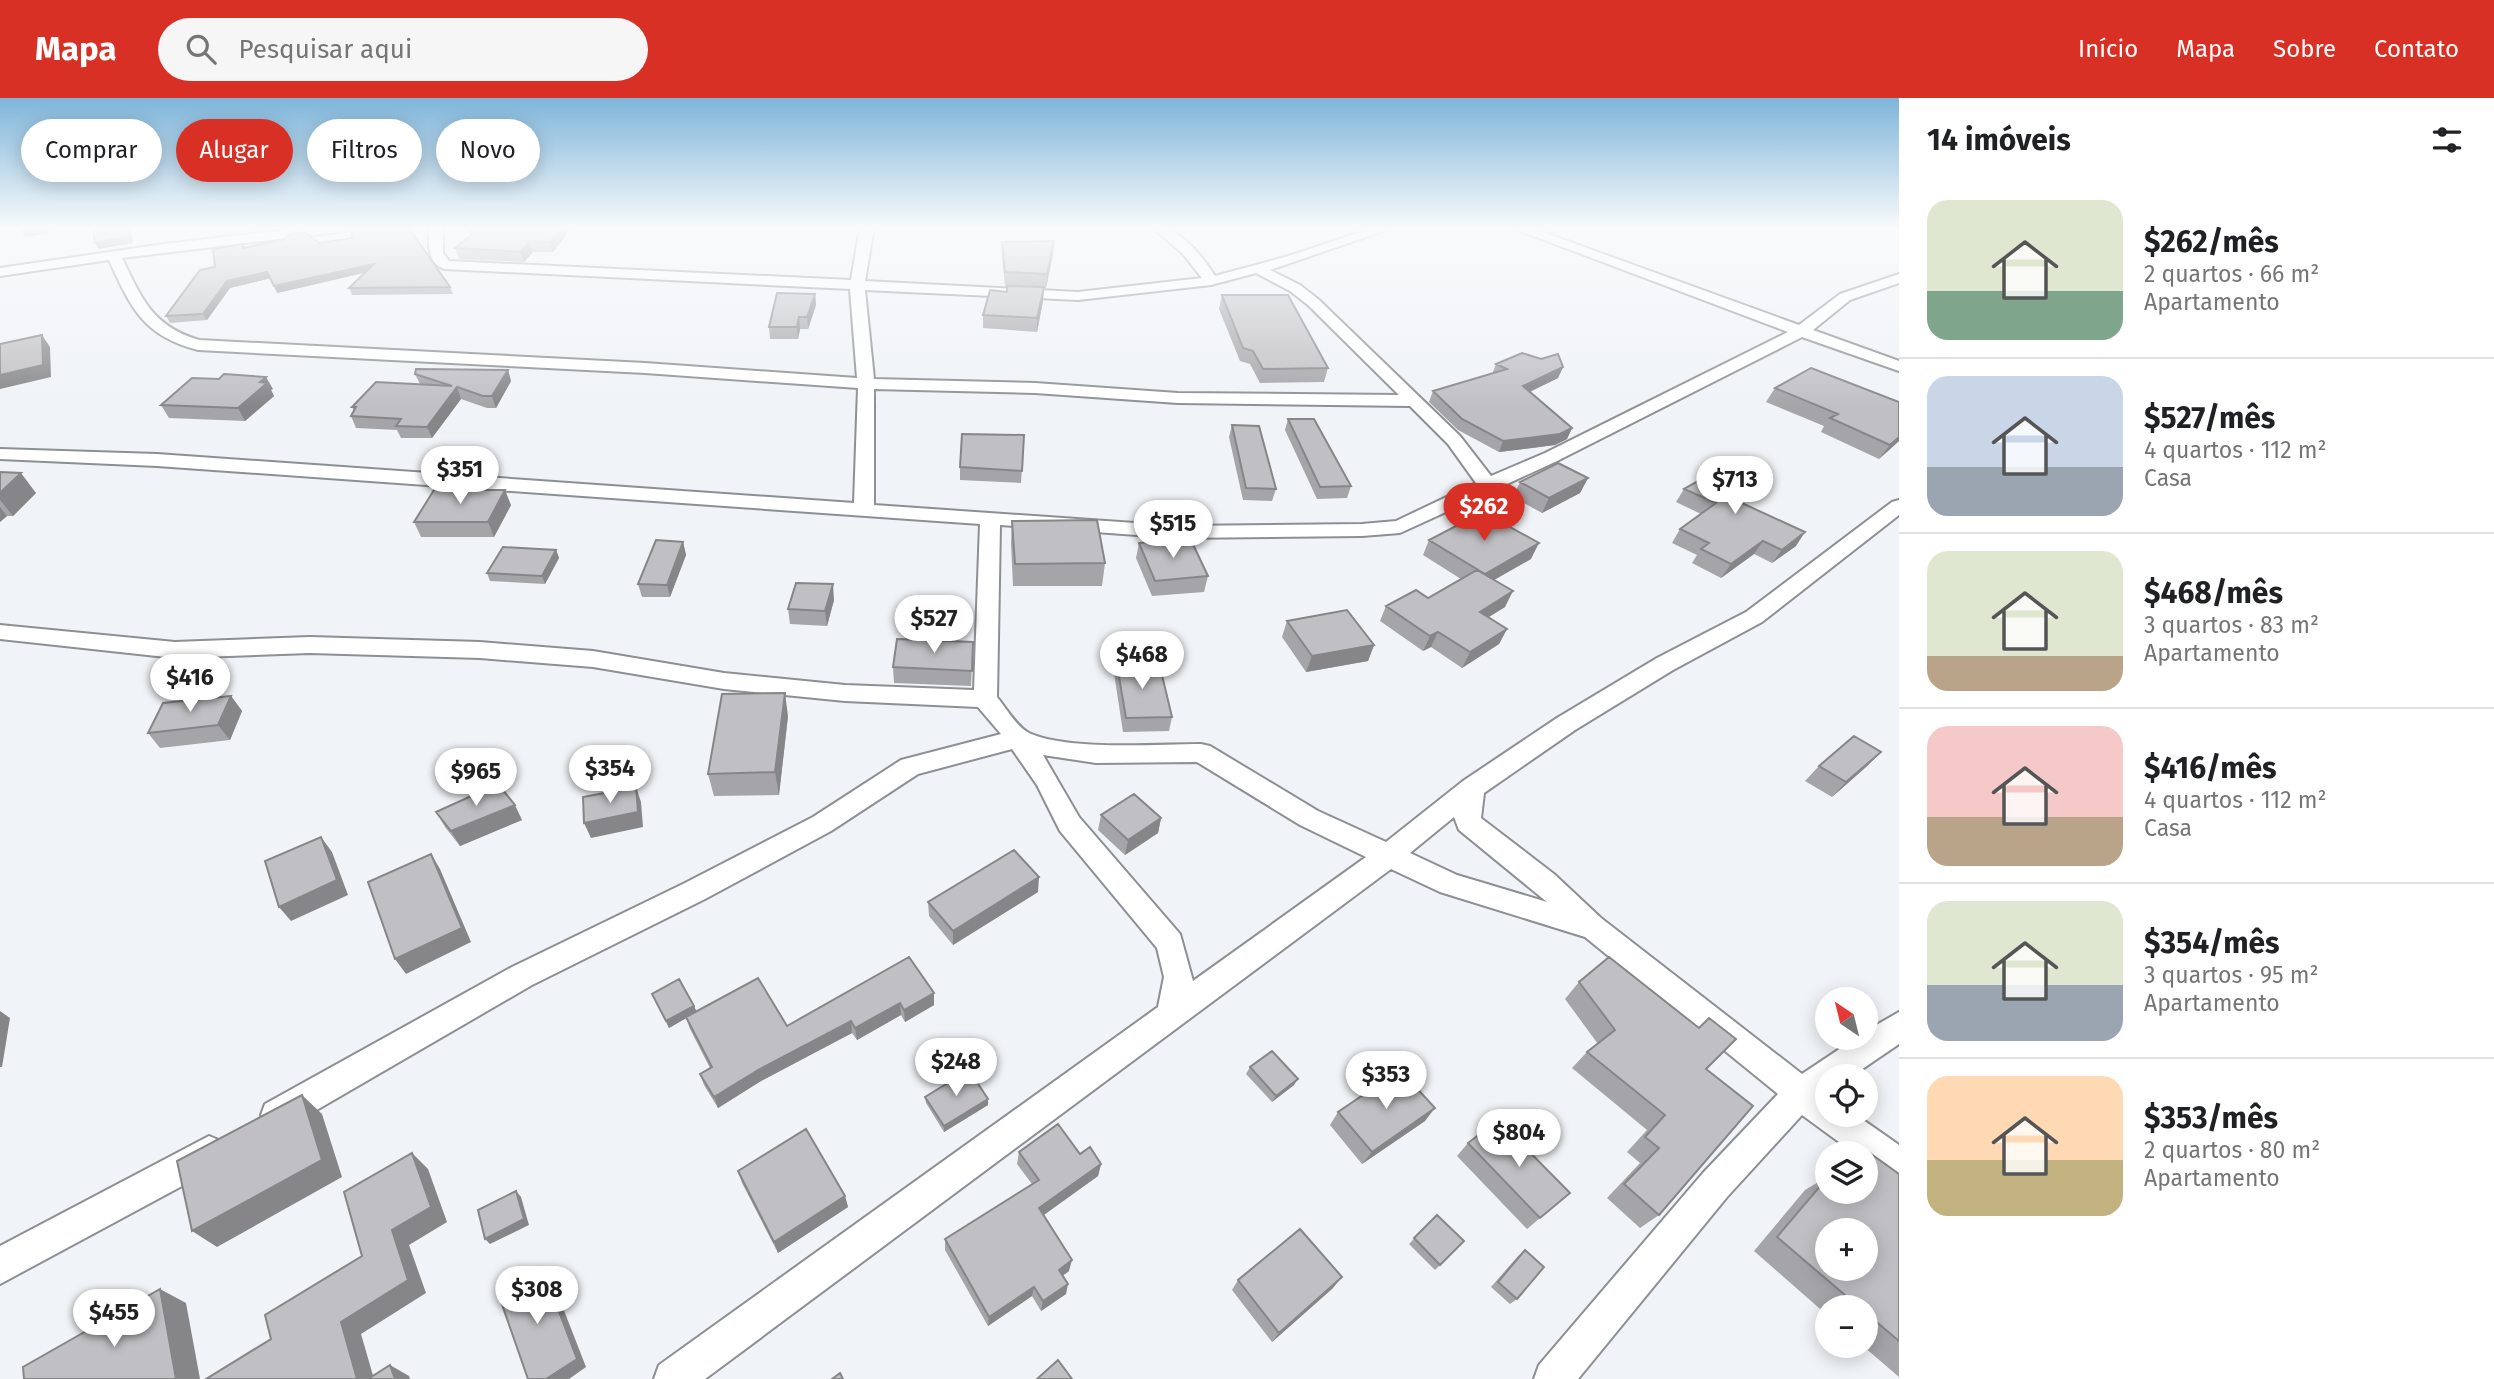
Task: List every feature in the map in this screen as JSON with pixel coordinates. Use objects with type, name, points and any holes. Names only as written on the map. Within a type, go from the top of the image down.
[{"type":"street","points":[[129,287],[143,312],[156,328],[173,339],[198,345],[645,368],[866,384],[1035,388],[1178,398],[1414,401]]},
{"type":"street","points":[[857,287],[866,384],[864,510]]},
{"type":"street","points":[[893,287],[1078,296],[1160,287]]},
{"type":"street","points":[[1288,287],[1313,302],[1454,440],[1488,485]]},
{"type":"street","points":[[1680,287],[1899,366]]},
{"type":"street","points":[[0,454],[171,461],[1178,532],[1362,530],[1400,527],[1551,457],[1802,331],[1845,297],[1874,287]]},
{"type":"street","points":[[673,1379],[1389,855],[1472,788],[1566,724],[1665,664],[1754,617],[1899,506]]},
{"type":"street","points":[[990,519],[985,699],[1018,738],[1047,780],[1069,824],[1170,943],[1179,977],[1172,1013]]},
{"type":"street","points":[[0,632],[175,650],[310,645],[480,650],[593,659],[724,681],[845,693],[985,699]]},
{"type":"street","points":[[0,1266],[246,1132],[522,976],[695,891],[822,824],[910,767],[1018,738],[1042,746],[1096,754],[1201,753],[1309,818],[1450,884],[1594,928]]},
{"type":"street","points":[[1472,788],[1467,810],[1468,823],[1544,882],[1594,928],[1815,1105]]},
{"type":"street","points":[[1861,1064],[1899,1026]]},
{"type":"street","points":[[1553,1379],[1715,1185],[1815,1109]]},
{"type":"street","points":[[1845,1127],[1899,1166]]},
{"type":"building","points":[[188,287],[223,287],[203,314],[166,316]]},
{"type":"building","points":[[350,287],[450,287],[349,288]]},
{"type":"building","points":[[1007,287],[1044,287],[1037,318],[983,315],[990,290],[1007,292]]},
{"type":"building","points":[[777,293],[815,294],[807,317],[799,317],[797,327],[769,327]]},
{"type":"building","points":[[1222,295],[1288,295],[1328,368],[1263,369],[1253,351],[1243,348]]},
{"type":"building","points":[[42,335],[43,365],[0,375],[0,344]]},
{"type":"building","points":[[1522,353],[1541,359],[1558,354],[1563,367],[1523,386],[1572,428],[1560,434],[1503,441],[1462,419],[1433,391],[1507,369],[1496,364]]},
{"type":"building","points":[[1811,368],[1899,402],[1899,437],[1890,445],[1830,418],[1838,414],[1775,388]]},
{"type":"building","points":[[416,369],[508,370],[492,396],[483,396],[457,387],[427,427],[396,426],[401,419],[351,416],[356,407],[352,407],[376,382],[452,386],[415,374]]},
{"type":"building","points":[[224,374],[266,377],[260,382],[267,383],[238,408],[161,405],[192,378],[219,379]]},
{"type":"building","points":[[1288,419],[1314,419],[1351,486],[1320,487]]},
{"type":"building","points":[[1232,425],[1259,426],[1276,489],[1246,488]]},
{"type":"building","points":[[962,434],[1024,435],[1022,471],[960,467]]},
{"type":"building","points":[[1732,462],[1768,479],[1733,499],[1805,532],[1782,550],[1763,541],[1731,564],[1701,549],[1709,543],[1680,529],[1716,503],[1684,489]]},
{"type":"building","points":[[1558,463],[1588,478],[1549,498],[1520,482]]},
{"type":"building","points":[[0,472],[21,473],[0,493]]},
{"type":"building","points":[[434,490],[505,490],[488,522],[414,522]]},
{"type":"building","points":[[1483,512],[1539,543],[1485,574],[1429,540]]},
{"type":"building","points":[[1097,520],[1105,563],[1015,564],[1012,521]]},
{"type":"building","points":[[1190,538],[1208,576],[1155,581],[1139,543]]},
{"type":"building","points":[[656,540],[683,542],[667,585],[638,584]]},
{"type":"building","points":[[503,547],[556,550],[542,576],[487,573]]},
{"type":"building","points":[[1477,570],[1513,591],[1480,612],[1507,629],[1470,652],[1438,632],[1430,636],[1386,606],[1416,590],[1428,598]]},
{"type":"building","points":[[796,583],[833,584],[825,611],[788,609]]},
{"type":"building","points":[[1347,610],[1374,645],[1312,656],[1287,621]]},
{"type":"building","points":[[897,639],[973,642],[972,671],[893,667]]},
{"type":"building","points":[[1116,659],[1142,659],[1145,676],[1162,675],[1172,717],[1126,718]]},
{"type":"building","points":[[785,693],[775,772],[708,774],[722,694]]},
{"type":"building","points":[[231,696],[218,725],[148,733],[163,703]]},
{"type":"building","points":[[1854,736],[1881,752],[1846,782],[1819,766]]},
{"type":"building","points":[[498,784],[515,805],[451,831],[436,812]]},
{"type":"building","points":[[636,787],[638,812],[584,823],[583,797]]},
{"type":"building","points":[[1134,794],[1161,818],[1128,840],[1101,815]]},
{"type":"building","points":[[321,837],[337,880],[279,907],[265,861]]},
{"type":"building","points":[[1014,850],[1039,877],[953,931],[928,902]]},
{"type":"building","points":[[431,854],[462,928],[395,959],[368,882]]},
{"type":"building","points":[[909,957],[934,993],[904,1010],[900,1003],[855,1028],[851,1021],[758,1070],[714,1097],[700,1074],[712,1067],[686,1017],[758,978],[787,1026]]},
{"type":"building","points":[[1609,957],[1699,1028],[1709,1018],[1736,1039],[1706,1069],[1753,1106],[1659,1215],[1624,1184],[1659,1148],[1645,1137],[1665,1115],[1587,1052],[1615,1030],[1579,982]]},
{"type":"building","points":[[679,979],[694,1006],[666,1021],[652,994]]},
{"type":"building","points":[[1272,1051],[1298,1079],[1276,1096],[1250,1067]]},
{"type":"building","points":[[969,1070],[988,1099],[944,1126],[925,1097]]},
{"type":"building","points":[[1400,1070],[1435,1108],[1372,1152],[1338,1112]]},
{"type":"building","points":[[302,1095],[322,1160],[192,1231],[177,1161]]},
{"type":"building","points":[[1498,1120],[1570,1193],[1540,1218],[1468,1143]]},
{"type":"building","points":[[1058,1124],[1080,1154],[1090,1147],[1101,1164],[1039,1208],[1072,1260],[1059,1270],[1068,1284],[1043,1301],[1034,1287],[989,1317],[945,1239],[1039,1180],[1019,1152]]},
{"type":"building","points":[[806,1129],[845,1196],[774,1242],[738,1171]]},
{"type":"building","points":[[412,1153],[431,1207],[392,1230],[408,1280],[341,1322],[357,1379],[206,1379],[271,1339],[265,1315],[362,1256],[344,1192]]},
{"type":"building","points":[[1878,1159],[1899,1174],[1899,1341],[1878,1323],[1878,1295],[1845,1295],[1829,1281],[1878,1281],[1878,1218],[1815,1218],[1815,1269],[1777,1237],[1815,1192],[1815,1204],[1878,1204]]},
{"type":"building","points":[[516,1191],[524,1219],[485,1239],[478,1210]]},
{"type":"building","points":[[1437,1215],[1464,1241],[1440,1265],[1414,1238]]},
{"type":"building","points":[[1300,1229],[1342,1277],[1279,1333],[1238,1280]]},
{"type":"building","points":[[1525,1250],[1544,1267],[1517,1299],[1498,1282]]},
{"type":"building","points":[[542,1267],[577,1359],[546,1379],[528,1379],[498,1293]]},
{"type":"building","points":[[160,1289],[176,1379],[24,1379],[23,1367]]},
{"type":"building","points":[[1058,1360],[1072,1379],[1037,1379]]},
{"type":"building","points":[[390,1365],[395,1379],[368,1379]]},
{"type":"building","points":[[840,1373],[843,1379],[832,1379]]}]
